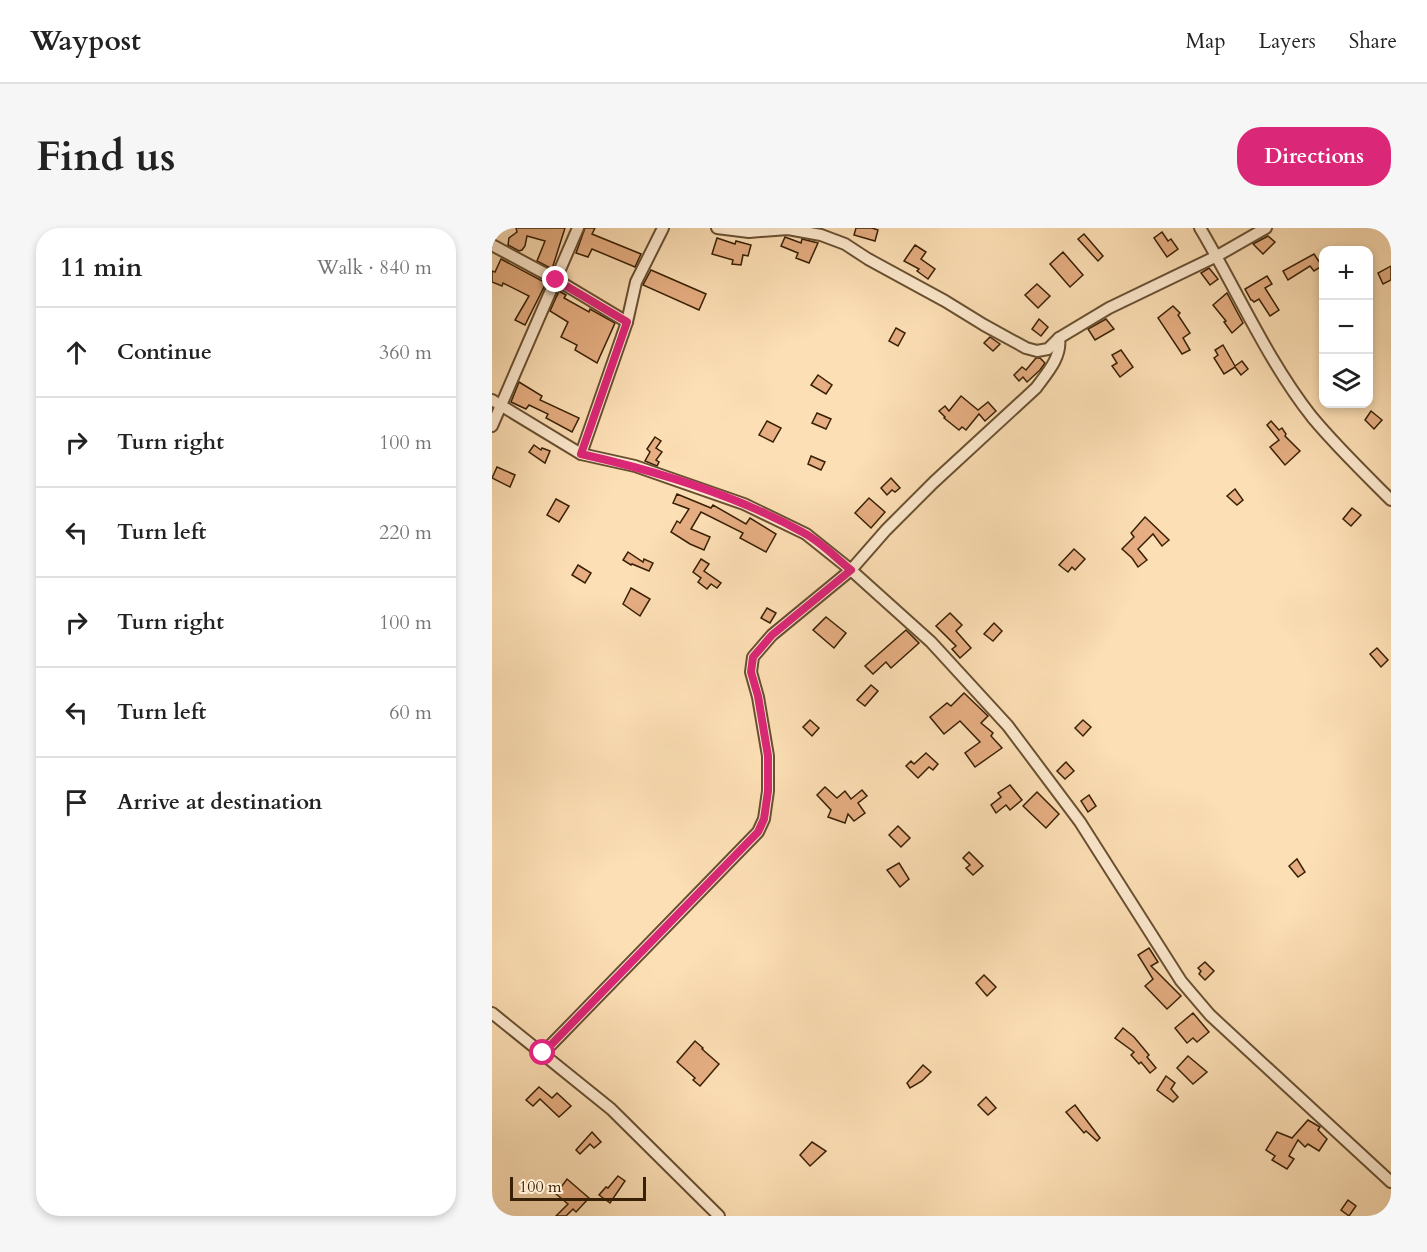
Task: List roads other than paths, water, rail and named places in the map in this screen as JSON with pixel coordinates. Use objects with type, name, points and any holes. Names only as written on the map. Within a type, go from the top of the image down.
[{"type":"street","points":[[492,426],[496,403],[556,280],[578,228]]},
{"type":"street","points":[[581,454],[627,322],[636,282],[663,228]]},
{"type":"street","points":[[717,228],[749,232],[788,229],[821,235],[845,244],[984,326],[1026,348],[1037,351],[1048,349],[1059,338],[1109,308],[1216,256],[1266,228]]},
{"type":"street","points":[[1200,228],[1265,344],[1311,416],[1391,500]]},
{"type":"street","points":[[492,245],[627,322]]},
{"type":"street","points":[[543,1053],[758,832],[764,819],[768,791],[768,756],[758,696],[751,672],[753,657],[772,635],[851,570],[886,530],[934,482],[1036,388],[1058,354],[1059,338]]},
{"type":"street","points":[[496,403],[581,454],[635,466],[744,504],[806,534],[851,570],[931,642],[1008,726],[1080,822],[1181,981],[1210,1015],[1391,1182]]},
{"type":"street","points":[[492,1013],[611,1109],[719,1216]]}]
